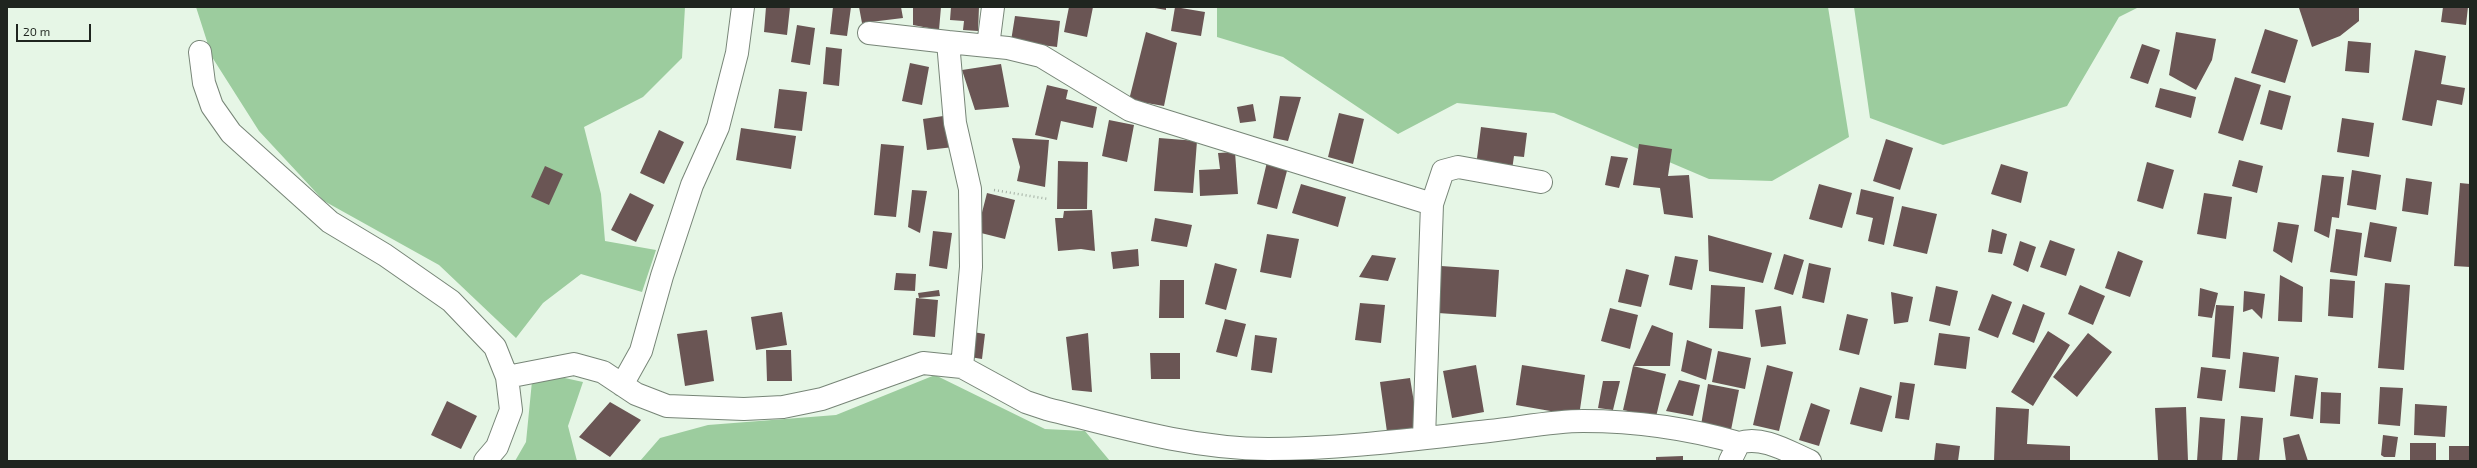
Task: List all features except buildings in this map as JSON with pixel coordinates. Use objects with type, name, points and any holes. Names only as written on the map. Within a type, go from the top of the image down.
[{"type":"street","points":[[622,385],[641,351],[662,276],[692,185],[718,126],[737,53],[742,7]]},
{"type":"street","points":[[988,46],[993,7]]},
{"type":"street","points":[[869,33],[988,46],[1041,56],[1130,110],[1432,204]]},
{"type":"street","points":[[948,42],[955,123],[970,189],[970,267],[962,366]]},
{"type":"street","points":[[200,52],[204,83],[212,106],[231,133],[330,222],[385,255],[451,301],[495,347],[507,377],[510,410],[497,447],[485,461]]},
{"type":"street","points":[[1424,438],[1432,204],[1443,171],[1458,167],[1541,182]]},
{"type":"street","points":[[507,377],[574,364],[603,372],[636,394],[667,406],[744,409],[783,407],[822,399],[923,363],[962,366],[1026,402],[1047,410],[1180,440],[1226,447],[1268,449],[1424,438],[1581,421],[1650,424],[1700,432],[1734,452],[1751,440],[1770,444],[1810,461]]},
{"type":"path","points":[[970,189],[1003,191],[1048,199]]},
{"type":"green space","points":[[196,7],[685,7],[682,58],[643,97],[584,127],[601,194],[605,241],[656,250],[642,292],[581,274],[543,303],[516,338],[439,265],[324,201],[259,131],[212,57]]},
{"type":"green space","points":[[1217,7],[1828,7],[1849,137],[1772,181],[1709,179],[1554,113],[1457,103],[1398,134],[1283,57],[1217,37]]},
{"type":"green space","points":[[1854,7],[2139,7],[2119,17],[2067,106],[1943,145],[1870,118]]},
{"type":"green space","points":[[533,371],[583,382],[568,426],[577,461],[515,461],[526,442]]},
{"type":"green space","points":[[935,375],[1045,429],[1085,431],[1110,461],[640,461],[660,438],[708,425],[836,415]]}]
